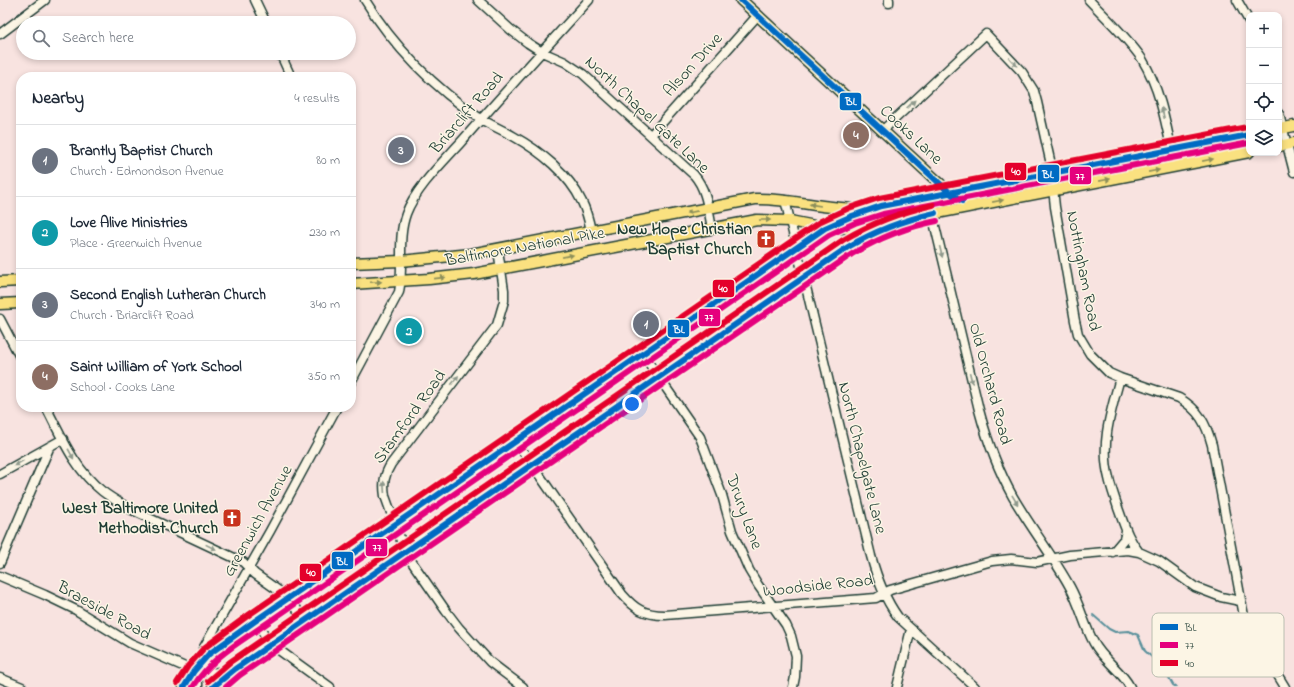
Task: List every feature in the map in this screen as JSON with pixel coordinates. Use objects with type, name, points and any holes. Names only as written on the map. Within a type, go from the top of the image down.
[{"type":"main road","name":"Cooks Lane","points":[[741,0],[950,193],[963,202],[974,206]]},
{"type":"main road","points":[[1282,129],[1294,126]]},
{"type":"main road","points":[[184,687],[194,671],[209,654],[255,621],[515,440],[825,228],[852,216],[881,206],[1246,136]]},
{"type":"main road","points":[[213,687],[235,669],[306,622],[658,377],[862,238],[874,232],[917,217],[1246,153]]},
{"type":"main road","name":"Baltimore National Pike","points":[[356,263],[447,257],[498,250],[755,199],[786,200],[850,209],[881,206]]},
{"type":"main road","name":"Baltimore National Pike","points":[[356,284],[448,277],[501,269],[757,220],[790,221],[825,228],[861,227],[917,217]]},
{"type":"main road","points":[[0,282],[16,281]]},
{"type":"main road","points":[[0,304],[16,303]]},
{"type":"street","points":[[24,16],[45,0]]},
{"type":"street","points":[[255,0],[263,16]]},
{"type":"street","points":[[365,0],[383,28],[411,61],[481,119],[527,144],[561,173],[583,203],[591,231]]},
{"type":"street","name":"North Chapel Gate Lane","points":[[478,0],[511,30],[542,52],[565,62],[584,74],[651,134],[700,182],[705,195],[712,228]]},
{"type":"street","name":"Briarclift Road","points":[[401,261],[400,243],[403,224],[410,204],[420,189],[588,0]]},
{"type":"street","points":[[1089,0],[1133,48],[1150,73],[1159,98],[1175,167]]},
{"type":"street","points":[[1237,0],[1246,16]]},
{"type":"street","name":"Alson Drive","points":[[651,134],[758,16]]},
{"type":"street","points":[[0,34],[16,22]]},
{"type":"street","name":"Nottingham Road","points":[[883,130],[986,34],[1022,72],[1034,92],[1041,113],[1078,334],[1090,354],[1109,373],[1179,398],[1188,404],[1204,422],[1212,445],[1243,613]]},
{"type":"street","points":[[283,60],[289,72]]},
{"type":"street","points":[[1282,134],[1294,172]]},
{"type":"street","name":"Old Orchard Road","points":[[928,197],[984,429],[1001,473],[1013,497],[1053,559],[1075,598],[1094,644],[1126,679],[1130,687]]},
{"type":"street","name":"North Chapelgate Lane","points":[[786,200],[871,556],[883,594],[898,617],[975,687]]},
{"type":"street","name":"Stamford Road","points":[[498,250],[504,301],[497,325],[386,472],[384,489],[385,496],[405,552],[459,628],[490,662],[523,687]]},
{"type":"street","points":[[356,373],[399,292],[401,281],[401,261]]},
{"type":"street","points":[[0,319],[16,349]]},
{"type":"street","name":"Drury Lane","points":[[642,353],[700,437],[722,495],[732,531],[754,578],[786,625],[794,645],[796,667],[793,687]]},
{"type":"street","points":[[1120,378],[1108,421],[1106,433],[1106,456],[1109,478],[1126,531],[1133,545],[1139,552]]},
{"type":"street","points":[[49,412],[74,460],[86,476],[101,490],[114,500],[130,509],[243,562],[255,574],[288,598],[306,622]]},
{"type":"street","name":"Greenwich Avenue","points":[[203,649],[334,412]]},
{"type":"street","points":[[0,474],[63,439]]},
{"type":"street","name":"Woodside Road","points":[[515,440],[622,594],[634,607],[642,612],[652,615],[774,607],[876,598],[890,590],[992,561],[1012,559],[1037,562],[1070,555],[1128,550],[1139,552],[1167,566],[1195,588],[1221,597],[1240,601]]},
{"type":"street","points":[[0,563],[50,446]]},
{"type":"street","points":[[1113,552],[1124,539],[1126,531]]},
{"type":"street","name":"Braeside Road","points":[[0,576],[76,610],[130,643],[194,671],[211,674],[235,669]]},
{"type":"street","points":[[255,621],[272,645],[330,687]]},
{"type":"street","points":[[897,687],[910,629]]},
{"type":"street","points":[[194,671],[198,680],[198,687]]},
{"type":"street","name":"Nottingham Road","points":[[1279,677],[1285,687]]},
{"type":"street","points":[[0,678],[22,687]]},
{"type":"waterway","points":[[1093,615],[1109,629],[1115,632],[1128,631],[1138,635],[1145,651],[1152,657]]},
{"type":"waterway","points":[[1169,677],[1173,685],[1176,687]]},
{"type":"transit line","name":"BL","points":[[741,0],[950,193],[962,201]]},
{"type":"transit line","name":"40","points":[[177,683],[188,666],[204,648],[250,614],[821,221],[849,208],[879,198],[1246,127]]},
{"type":"transit line","name":"BL","points":[[184,687],[194,671],[209,654],[255,621],[825,228],[852,216],[881,206],[1246,136]]},
{"type":"transit line","name":"77","points":[[193,687],[207,668],[232,647],[829,235],[855,223],[883,214],[1246,144]]},
{"type":"transit line","name":"40","points":[[208,681],[230,662],[843,240],[865,228],[887,219],[933,205]]},
{"type":"transit line","name":"BL","points":[[213,687],[235,669],[848,247],[890,227],[935,213]]},
{"type":"transit line","name":"77","points":[[226,687],[240,675],[852,254],[893,234],[914,226],[937,221]]},
{"type":"place","name":"Saint William of York School","points":[[856,135]]},
{"type":"place","name":"Second English Lutheran Church","points":[[401,150]]},
{"type":"place","name":"New Hope Christian Baptist Church","points":[[766,239]]},
{"type":"place","name":"Brantly Baptist Church","points":[[646,324]]},
{"type":"place","name":"Love Alive Ministries","points":[[409,331]]},
{"type":"place","name":"West Baltimore United Methodist Church","points":[[232,518]]}]
